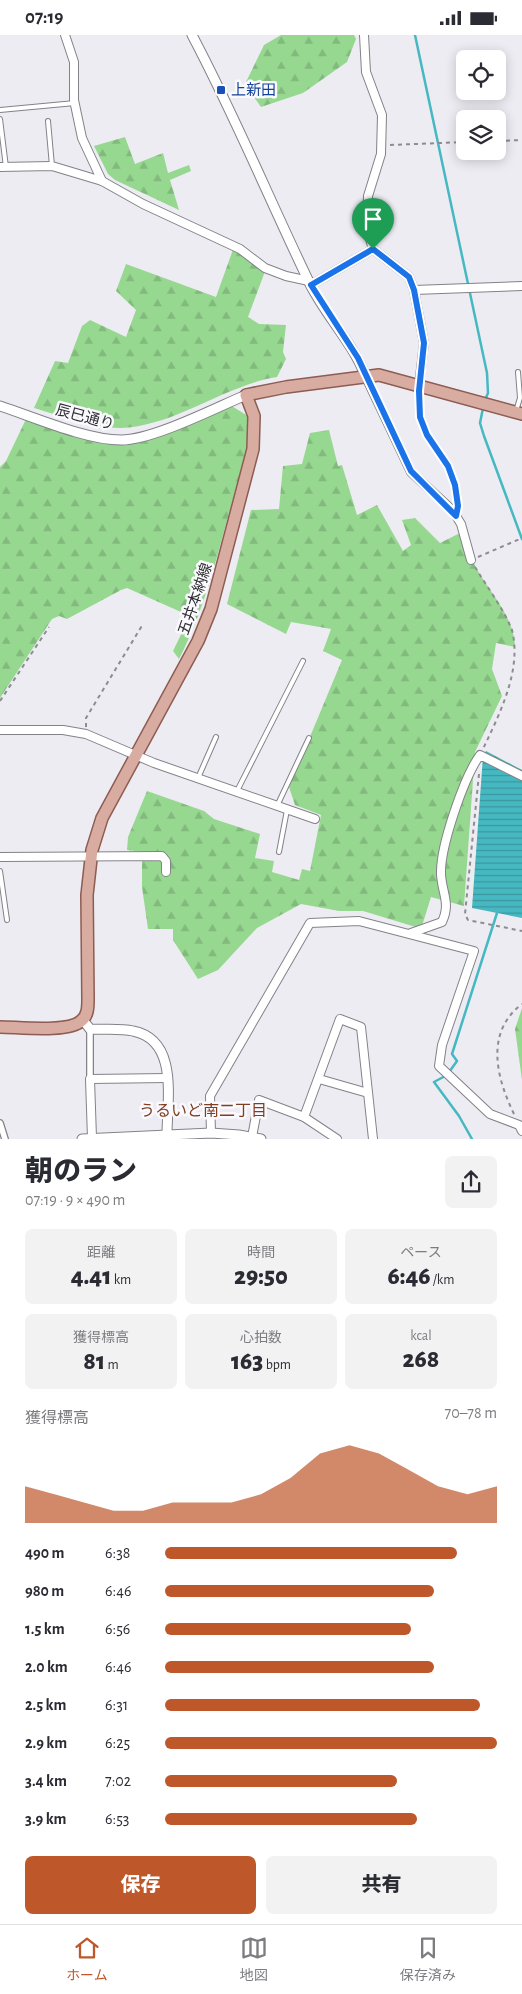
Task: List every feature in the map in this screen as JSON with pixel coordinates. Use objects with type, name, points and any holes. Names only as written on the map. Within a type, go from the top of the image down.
[{"type":"main road","points":[[246,395],[365,375],[379,375],[519,414]]},
{"type":"main road","name":"五井本納線","points":[[87,1025],[87,895],[90,856],[102,817],[137,756],[198,641],[211,609],[253,449],[255,426],[246,395]]},
{"type":"main road","points":[[0,1027],[57,1028],[87,1025]]},
{"type":"street","points":[[65,35],[74,62],[75,103],[82,138],[102,181]]},
{"type":"street","points":[[192,35],[221,90],[310,283],[358,358],[411,471],[456,516],[461,524],[471,561]]},
{"type":"street","points":[[364,35],[366,72],[382,115],[381,154],[368,196],[367,229],[373,249],[409,277],[414,290],[424,343],[419,386]]},
{"type":"street","points":[[3,167],[52,166],[102,181],[143,204],[240,249],[265,268],[310,283],[373,249]]},
{"type":"street","points":[[414,290],[522,286]]},
{"type":"street","name":"辰巳通り","points":[[0,406],[98,438],[122,440],[145,437],[246,395]]},
{"type":"street","points":[[0,730],[63,730],[86,734],[198,779],[315,819]]},
{"type":"street","points":[[409,934],[442,923],[447,911],[441,874],[442,857],[470,769],[480,755],[522,776]]},
{"type":"street","points":[[0,857],[162,856],[166,861],[166,872]]},
{"type":"street","points":[[211,1133],[210,1095],[310,923],[360,921],[474,951],[442,1045],[439,1066],[490,1114],[521,1128]]},
{"type":"street","points":[[304,1117],[340,1019],[361,1027],[373,1139]]},
{"type":"street","points":[[92,1137],[87,1025],[133,1031],[148,1036],[161,1049],[167,1062],[167,1135]]},
{"type":"street","points":[[90,1079],[167,1078]]},
{"type":"street","points":[[319,1079],[368,1093]]},
{"type":"street","points":[[82,1139],[92,1137],[211,1133],[257,1138],[259,1100],[304,1117],[337,1139]]},
{"type":"street","points":[[0,1123],[5,1139]]},
{"type":"lane","points":[[0,110],[75,103]]},
{"type":"lane","points":[[0,119],[3,167]]},
{"type":"lane","points":[[48,121],[52,166]]},
{"type":"lane","points":[[518,371],[519,414]]},
{"type":"lane","points":[[419,386],[420,417],[427,435],[448,466],[455,485],[458,506],[456,516]]},
{"type":"lane","points":[[237,791],[303,661]]},
{"type":"lane","points":[[198,779],[216,737]]},
{"type":"lane","points":[[277,806],[308,739]]},
{"type":"lane","points":[[279,852],[288,810]]},
{"type":"lane","points":[[0,871],[7,920]]},
{"type":"path","points":[[506,141],[522,140]]},
{"type":"path","points":[[382,145],[456,142]]},
{"type":"path","points":[[471,561],[522,538]]},
{"type":"path","points":[[86,734],[86,718],[143,624]]},
{"type":"path","points":[[0,701],[49,627]]},
{"type":"path","points":[[521,1128],[502,1089],[498,1061],[498,1041],[508,1014],[522,1004]]},
{"type":"green space","points":[[281,35],[354,35],[356,39],[347,62],[303,93],[261,107],[245,84],[264,45]]},
{"type":"green space","points":[[125,137],[135,164],[163,153],[168,173],[189,165],[191,171],[170,180],[179,210],[115,180],[108,174],[94,146]]},
{"type":"green space","points":[[235,244],[267,266],[248,317],[259,324],[286,325],[283,352],[286,359],[277,377],[237,388],[180,413],[141,426],[120,428],[99,426],[34,408],[55,361],[68,363],[82,326],[90,320],[126,337],[136,310],[116,291],[126,264],[216,297]]},
{"type":"green space","points":[[230,405],[248,416],[247,449],[210,582],[196,621],[179,659],[173,651],[190,616],[127,588],[67,619],[59,616],[52,619],[0,698],[0,467],[6,461],[27,417],[92,441],[127,442],[162,433]]},
{"type":"green space","points":[[329,430],[338,466],[342,465],[357,515],[377,505],[403,551],[411,545],[402,520],[415,518],[440,543],[464,531],[476,568],[504,611],[513,634],[515,647],[496,643],[492,669],[502,696],[475,752],[464,906],[431,897],[422,926],[419,928],[363,911],[339,911],[301,904],[257,928],[218,970],[198,979],[173,940],[173,929],[148,929],[142,887],[142,852],[127,850],[128,837],[147,791],[204,811],[214,819],[260,834],[255,858],[274,861],[272,872],[299,880],[302,869],[310,871],[321,815],[295,805],[289,787],[342,660],[323,651],[331,629],[291,622],[286,634],[227,604],[251,510],[279,509],[283,466],[302,464],[310,433]]},
{"type":"green space","points":[[522,1008],[522,1080],[515,1029]]},
{"type":"water","points":[[486,751],[522,770],[522,918],[472,908],[483,756]]},
{"type":"waterway","points":[[415,35],[487,373],[488,393],[485,400]]},
{"type":"waterway","points":[[483,408],[480,423],[522,539]]},
{"type":"waterway","points":[[472,1139],[459,1116],[434,1082],[447,1075],[457,1061],[452,1054],[497,913]]},
{"type":"place","name":"上新田","points":[[221,90]]},
{"type":"district","name":"うるいど南二丁目","points":[[203,1110]]},
{"type":"route","points":[[373,249],[409,277],[414,290],[424,343],[419,386],[418,406],[420,417],[427,435],[448,466],[455,485],[458,506],[456,516],[411,471],[390,430],[358,358],[320,302],[311,285],[373,249]]}]
